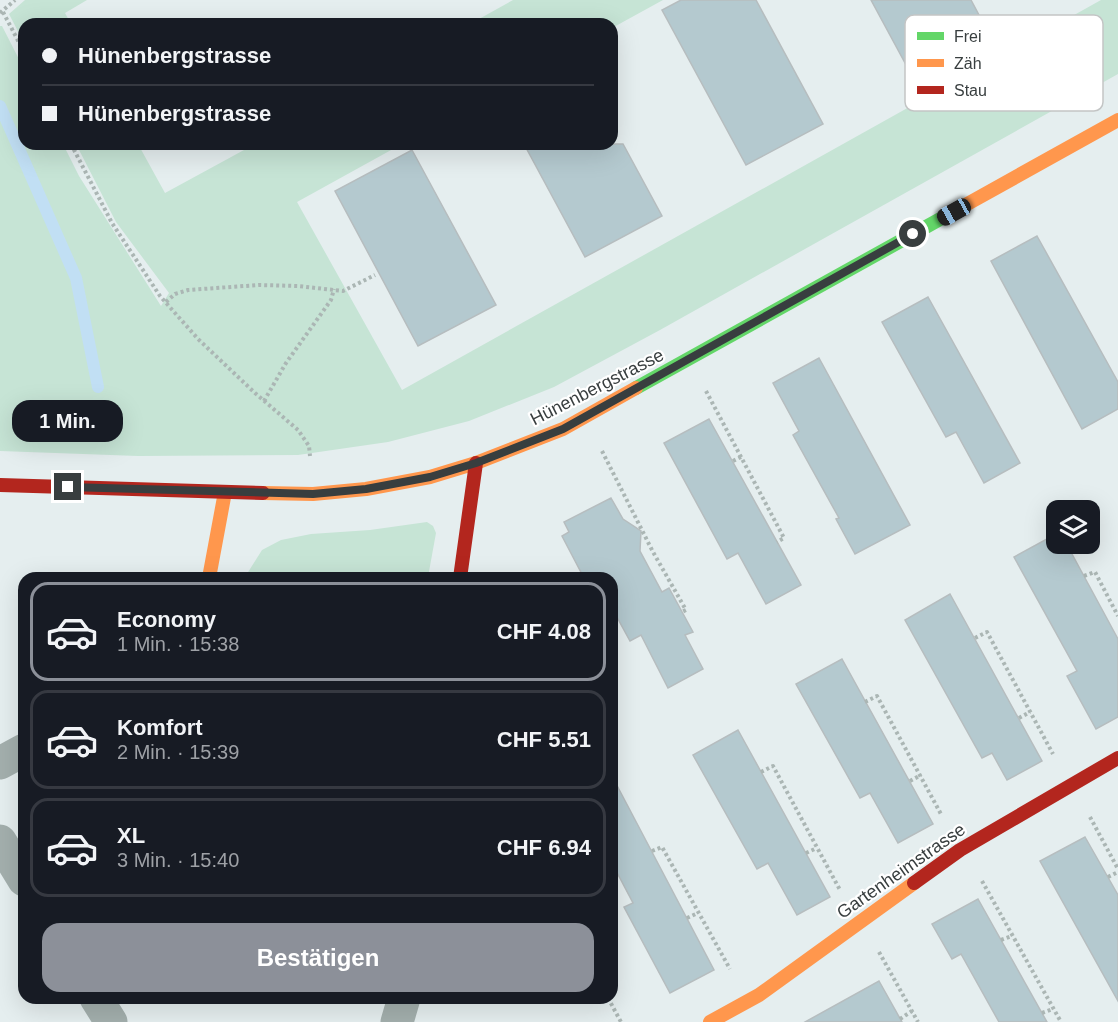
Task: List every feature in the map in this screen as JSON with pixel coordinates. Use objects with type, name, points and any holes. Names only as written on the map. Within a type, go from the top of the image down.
[{"type":"street","name":"Hünenbergstrasse","points":[[0,485],[313,494],[366,489],[430,477],[476,463],[563,429],[1118,120]]},
{"type":"street","points":[[461,572],[476,463]]},
{"type":"street","points":[[210,572],[225,492]]},
{"type":"street","points":[[0,763],[18,753]]},
{"type":"street","name":"Gartenheimstrasse","points":[[710,1022],[759,995],[960,850],[1118,758]]},
{"type":"street","points":[[0,841],[18,870]]},
{"type":"street","points":[[100,1004],[111,1022]]},
{"type":"street","points":[[397,1022],[402,1004]]},
{"type":"path","points":[[15,0],[2,13],[18,41]]},
{"type":"path","points":[[74,150],[112,223],[166,302],[198,339],[298,430],[309,446],[310,459]]},
{"type":"path","points":[[166,302],[175,294],[188,290],[259,285],[343,291],[375,275]]},
{"type":"path","points":[[264,401],[286,363],[331,300],[334,290]]},
{"type":"path","points":[[706,390],[784,538],[777,542]]},
{"type":"path","points":[[602,451],[640,531],[686,610],[682,612]]},
{"type":"path","points":[[733,460],[741,457]]},
{"type":"path","points":[[1084,576],[1095,572],[1118,616]]},
{"type":"path","points":[[975,638],[987,632],[1070,786],[1078,794],[1118,871],[1108,877]]},
{"type":"path","points":[[866,702],[877,696],[944,819]]},
{"type":"path","points":[[1019,718],[1030,712]]},
{"type":"path","points":[[761,772],[773,766],[857,923],[875,945],[918,1022]]},
{"type":"path","points":[[910,782],[921,776]]},
{"type":"path","points":[[652,851],[662,847],[748,1000]]},
{"type":"path","points":[[806,853],[817,848]]},
{"type":"path","points":[[960,850],[973,866],[1060,1022]]},
{"type":"path","points":[[687,918],[698,913]]},
{"type":"path","points":[[1001,940],[1012,936]]},
{"type":"path","points":[[611,1004],[621,1022]]},
{"type":"path","points":[[1042,1013],[1053,1009]]},
{"type":"path","points":[[900,1018],[912,1011]]},
{"type":"green space","points":[[25,0],[87,0],[65,13],[68,18],[18,18],[18,31],[9,14]]},
{"type":"green space","points":[[513,0],[663,0],[618,25],[618,18],[481,18]]},
{"type":"green space","points":[[1101,0],[1118,0],[1118,74],[1103,82],[1103,15],[1074,15]]},
{"type":"green space","points":[[0,26],[18,57],[18,150],[66,150],[79,176],[161,306],[169,293],[116,222],[79,150],[141,150],[165,193],[244,150],[391,150],[297,202],[402,390],[905,109],[1052,111],[554,387],[469,421],[388,442],[298,455],[138,456],[0,451]]},
{"type":"green space","points":[[427,522],[433,526],[436,533],[429,572],[248,572],[262,550],[281,540],[311,534],[370,530]]},
{"type":"building","points":[[681,0],[756,0],[823,124],[746,165],[662,10]]},
{"type":"building","points":[[871,0],[971,0],[979,15],[905,15],[905,63]]},
{"type":"building","points":[[618,144],[623,144],[662,216],[585,257],[527,150],[618,150]]},
{"type":"building","points":[[412,150],[496,305],[418,346],[335,191]]},
{"type":"building","points":[[1037,236],[1118,382],[1118,409],[1082,429],[991,261]]},
{"type":"building","points":[[928,297],[1020,463],[984,483],[956,432],[946,437],[882,322]]},
{"type":"building","points":[[819,358],[910,525],[855,554],[836,519],[839,518],[793,435],[799,431],[773,383]]},
{"type":"building","points":[[709,419],[801,585],[766,604],[738,553],[727,559],[664,443]]},
{"type":"building","points":[[611,498],[623,519],[641,531],[640,551],[662,592],[669,588],[693,632],[685,635],[703,669],[668,688],[641,635],[630,641],[618,619],[618,572],[581,572],[562,536],[569,532],[564,522]]},
{"type":"building","points":[[1046,539],[1046,554],[1072,554],[1118,639],[1118,717],[1096,729],[1067,676],[1077,671],[1014,557]]},
{"type":"building","points":[[950,594],[1042,761],[1007,780],[992,753],[982,758],[905,620]]},
{"type":"building","points":[[842,659],[933,824],[898,843],[870,793],[860,798],[796,684]]},
{"type":"building","points":[[738,730],[830,897],[797,915],[768,863],[757,869],[693,755]]},
{"type":"building","points":[[618,787],[714,970],[670,993],[624,907],[633,903],[618,874]]},
{"type":"building","points":[[1085,837],[1118,895],[1118,1001],[1040,861]]},
{"type":"building","points":[[978,899],[1047,1022],[999,1022],[961,954],[952,959],[932,924]]},
{"type":"building","points":[[879,981],[902,1022],[805,1022]]},
{"type":"waterway","points":[[0,106],[18,147]]},
{"type":"waterway","points":[[19,150],[76,278],[98,387]]},
{"type":"traffic: fast","points":[[636,388],[960,208]]},
{"type":"traffic: slow","points":[[960,208],[1118,120]]},
{"type":"traffic: slow","points":[[263,493],[313,494],[366,489],[430,477],[476,463],[563,429],[636,388]]},
{"type":"traffic: slow","points":[[210,572],[225,492]]},
{"type":"traffic: slow","points":[[710,1022],[759,995],[914,883]]},
{"type":"traffic: jam","points":[[461,572],[476,463]]},
{"type":"traffic: jam","points":[[0,485],[263,493]]},
{"type":"traffic: jam","points":[[914,883],[960,850],[1118,758]]},
{"type":"route","points":[[68,487],[313,494],[366,489],[430,477],[476,463],[563,429],[913,234]]}]
